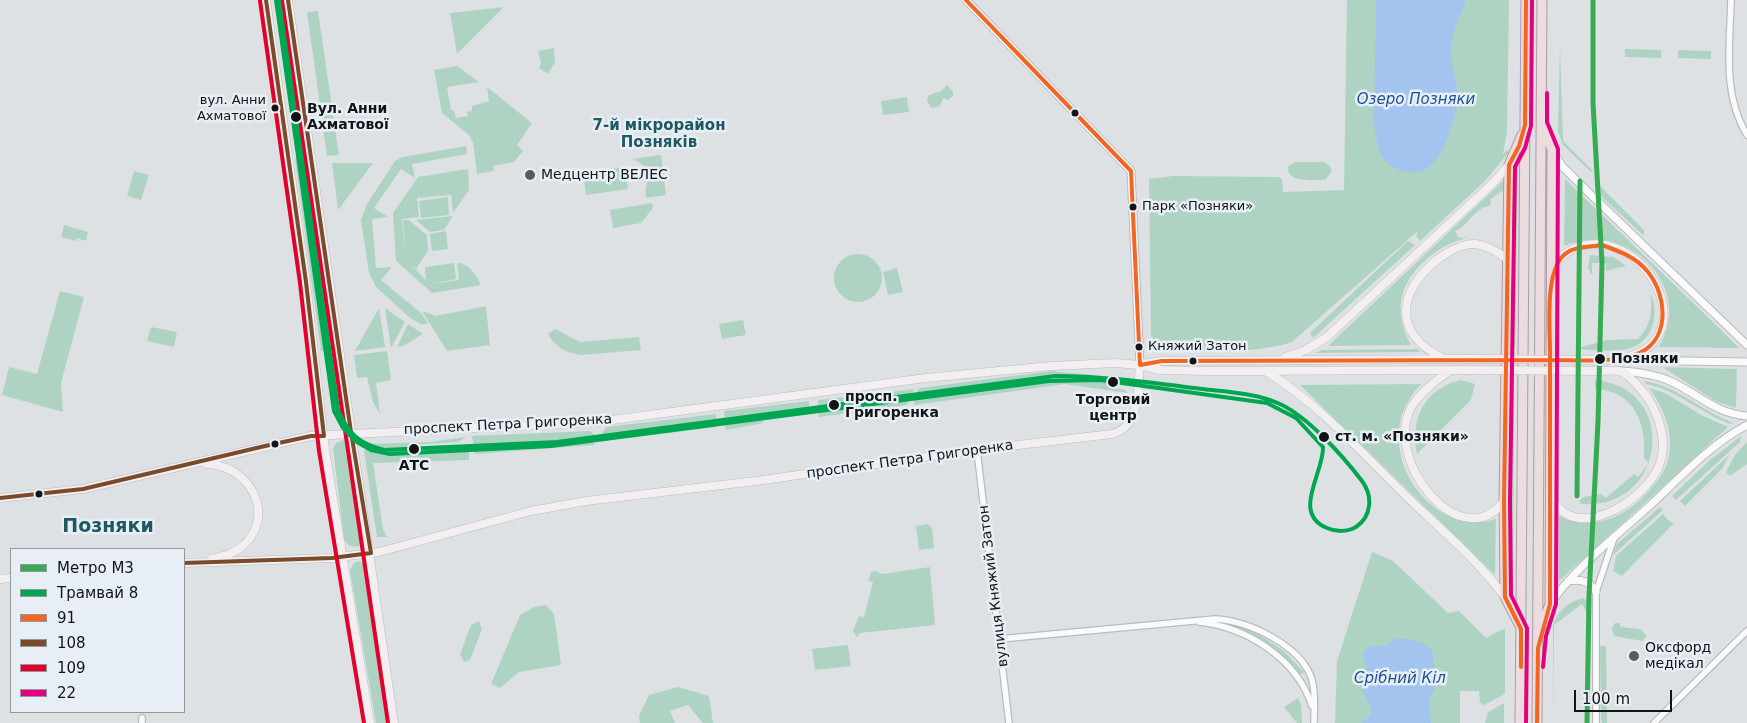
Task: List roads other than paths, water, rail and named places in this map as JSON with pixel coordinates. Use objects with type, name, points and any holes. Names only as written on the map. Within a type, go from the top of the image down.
[{"type":"highway","points":[[1520,723],[1526,0]]},
{"type":"highway","points":[[1537,723],[1542,0]]},
{"type":"highway","points":[[1537,646],[1543,621],[1550,604],[1552,149],[1541,123]]},
{"type":"highway","points":[[1521,629],[1505,597],[1504,501],[1510,165],[1519,146],[1525,125]]},
{"type":"main road","points":[[266,0],[306,282],[324,436],[341,557],[370,723]]},
{"type":"main road","points":[[288,0],[351,433],[371,553],[394,723]]},
{"type":"main road","points":[[1274,360],[1306,350],[1327,336],[1492,184],[1510,165]]},
{"type":"main road","points":[[1445,359],[1422,345],[1408,323],[1407,303],[1414,281],[1444,254],[1467,244],[1487,247],[1507,259]]},
{"type":"main road","points":[[1551,277],[1562,256],[1571,249],[1586,245],[1601,245],[1624,252],[1645,270],[1663,300],[1665,312],[1662,325],[1652,345],[1622,360]]},
{"type":"main road","name":"проспект Петра Григоренка","points":[[0,498],[82,489],[311,436],[597,422],[972,373],[1061,365],[1140,365],[1162,361],[1274,360],[1622,360]]},
{"type":"main road","name":"проспект Петра Григоренка","points":[[1140,365],[1160,370],[1267,372],[1620,371]]},
{"type":"main road","name":"проспект Петра Григоренка","points":[[185,563],[341,557],[371,553],[408,546],[531,512],[586,501],[756,481],[1121,432],[1132,418],[1140,365]]},
{"type":"main road","points":[[1451,370],[1418,398],[1407,416],[1405,442],[1412,468],[1436,501],[1455,514],[1481,517],[1498,510],[1504,501]]},
{"type":"main road","points":[[1550,494],[1558,506],[1567,513],[1586,517],[1601,514],[1619,509],[1628,502],[1642,490],[1658,468],[1663,441],[1657,415],[1644,393],[1620,371]]},
{"type":"main road","points":[[1267,372],[1300,394],[1348,438],[1471,559],[1505,597]]},
{"type":"main road","points":[[195,464],[215,464],[236,471],[253,490],[257,510],[254,529],[243,546],[232,553],[203,562]]},
{"type":"street","points":[[966,0],[1131,171],[1140,365]]},
{"type":"street","points":[[1731,0],[1729,59],[1731,96],[1735,111],[1747,135]]},
{"type":"street","points":[[1552,149],[1568,171],[1747,345]]},
{"type":"street","name":"проспект Петра Григоренка","points":[[1622,360],[1747,362]]},
{"type":"street","name":"проспект Петра Григоренка","points":[[1620,371],[1648,374],[1669,381],[1718,409],[1747,416]]},
{"type":"street","points":[[1550,604],[1568,581],[1614,538],[1718,444],[1747,425]]},
{"type":"street","name":"вулиця Княжий Затон","points":[[978,450],[1009,723]]},
{"type":"street","points":[[1598,723],[1596,715],[1596,592],[1614,538]]},
{"type":"street","points":[[1568,581],[1578,580],[1587,582],[1596,592]]},
{"type":"street","points":[[1000,639],[1215,619],[1241,623],[1259,630],[1282,645],[1310,673],[1314,686],[1314,723]]},
{"type":"street","points":[[1187,622],[1213,625],[1246,636],[1267,648],[1300,680],[1314,712]]},
{"type":"street","points":[[1654,723],[1747,631]]},
{"type":"water","name":"Озеро Позняки","points":[[1376,0],[1466,0],[1451,42],[1451,54],[1458,94],[1457,109],[1449,134],[1439,155],[1433,164],[1425,170],[1415,172],[1404,171],[1391,166],[1380,153],[1374,125]]},
{"type":"water","name":"Срібний Кіл","points":[[1396,638],[1421,643],[1432,651],[1437,684],[1429,701],[1431,723],[1361,723],[1370,715],[1371,711],[1362,684],[1367,668],[1363,658],[1364,651],[1372,646],[1386,646]]},
{"type":"metro line","name":"M3","points":[[1587,723],[1589,596],[1598,422],[1602,263],[1593,103],[1593,0]]},
{"type":"metro line","name":"M3","points":[[1577,496],[1580,181]]},
{"type":"tram line","name":"8","points":[[276,0],[334,411],[343,428],[355,441],[371,450],[390,454],[551,446],[1049,381],[1100,380],[1267,403],[1296,418],[1323,447],[1310,503],[1311,513],[1317,521],[1327,528],[1345,531],[1356,527],[1368,512],[1369,499],[1366,487],[1345,460],[1313,427],[1280,404],[1261,397],[1241,393],[1073,376],[1055,376],[557,442],[384,450],[367,444],[355,436],[346,425],[338,410],[279,0]]},
{"type":"place","name":"вул. Анни Ахматової","points":[[275,108]]},
{"type":"place","name":"Вул. Анни Ахматової","points":[[296,117]]},
{"type":"place","name":"Медцентр ВЕЛЕС","points":[[530,175]]},
{"type":"place","name":"Парк «Позняки»","points":[[1133,207]]},
{"type":"place","name":"Княжий Затон","points":[[1139,347]]},
{"type":"place","name":"Позняки","points":[[1600,359]]},
{"type":"place","name":"Торговий центр","points":[[1113,382]]},
{"type":"place","name":"просп. Григоренка","points":[[834,405]]},
{"type":"place","name":"ст. м. «Позняки»","points":[[1324,437]]},
{"type":"place","name":"АТС","points":[[414,449]]},
{"type":"place","name":"Оксфорд медікал","points":[[1634,656]]},
{"type":"district","name":"7-й мікрорайон Позняків","points":[[659,134]]},
{"type":"district","name":"Позняки","points":[[108,527]]}]
